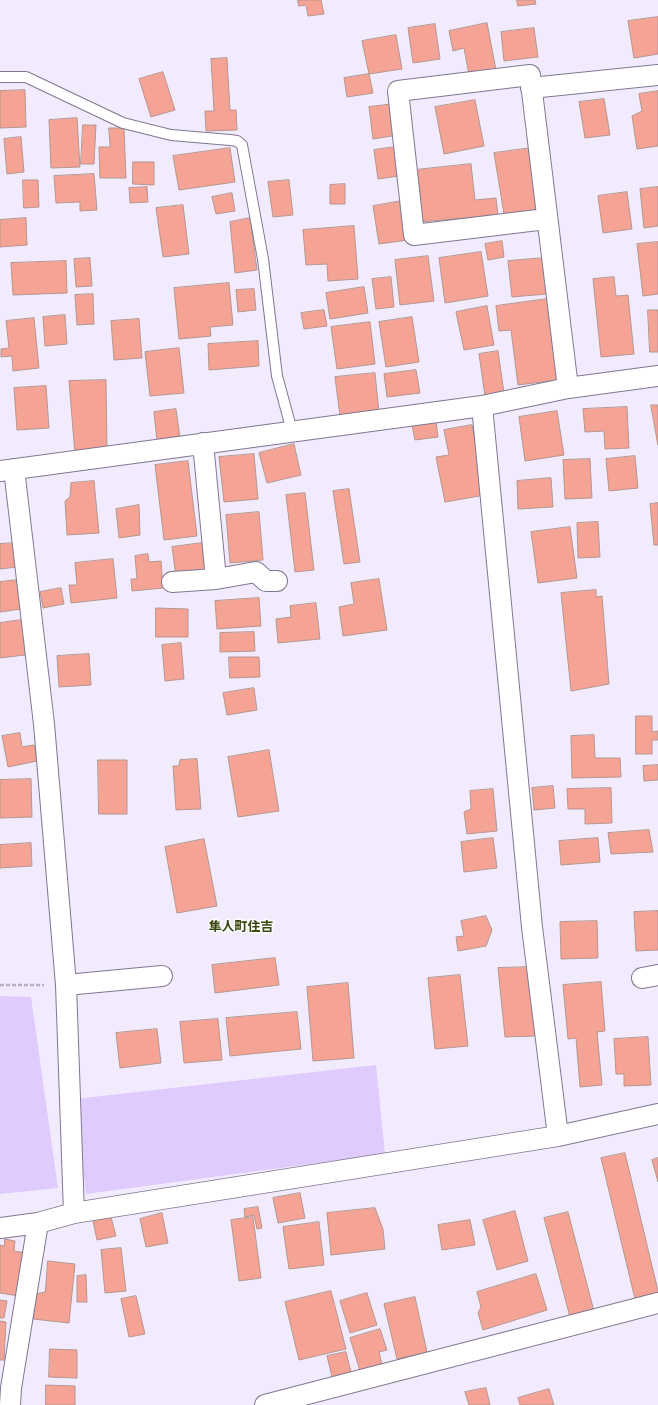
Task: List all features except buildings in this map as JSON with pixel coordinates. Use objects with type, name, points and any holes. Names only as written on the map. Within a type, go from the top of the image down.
[{"type":"street","points":[[546,219],[414,235],[398,91],[530,74],[546,219],[568,388]]},
{"type":"street","points":[[531,88],[658,75]]},
{"type":"street","points":[[74,1213],[66,985],[44,724],[7,470],[482,406],[568,388],[658,376]]},
{"type":"street","points":[[482,406],[532,927],[558,1136]]},
{"type":"street","points":[[203,443],[216,579]]},
{"type":"street","points":[[172,582],[216,579],[256,572],[266,581],[277,581]]},
{"type":"street","points":[[66,985],[162,976]]},
{"type":"street","points":[[0,1228],[38,1223],[74,1213],[558,1136],[658,1114]]},
{"type":"street","points":[[10,1405],[11,1388],[38,1223]]},
{"type":"street","points":[[265,1405],[658,1303]]},
{"type":"lane","points":[[0,76],[26,77],[123,123],[171,135],[230,140],[237,141],[242,145],[264,259],[277,376],[292,431]]},
{"type":"path","points":[[0,985],[66,985]]},
{"type":"shaded area","points":[[0,996],[31,997],[58,1188],[0,1194]]},
{"type":"shaded area","points":[[376,1065],[385,1154],[86,1194],[75,1099]]},
{"type":"district","name":"隼人町住吉","points":[[241,928]]}]
